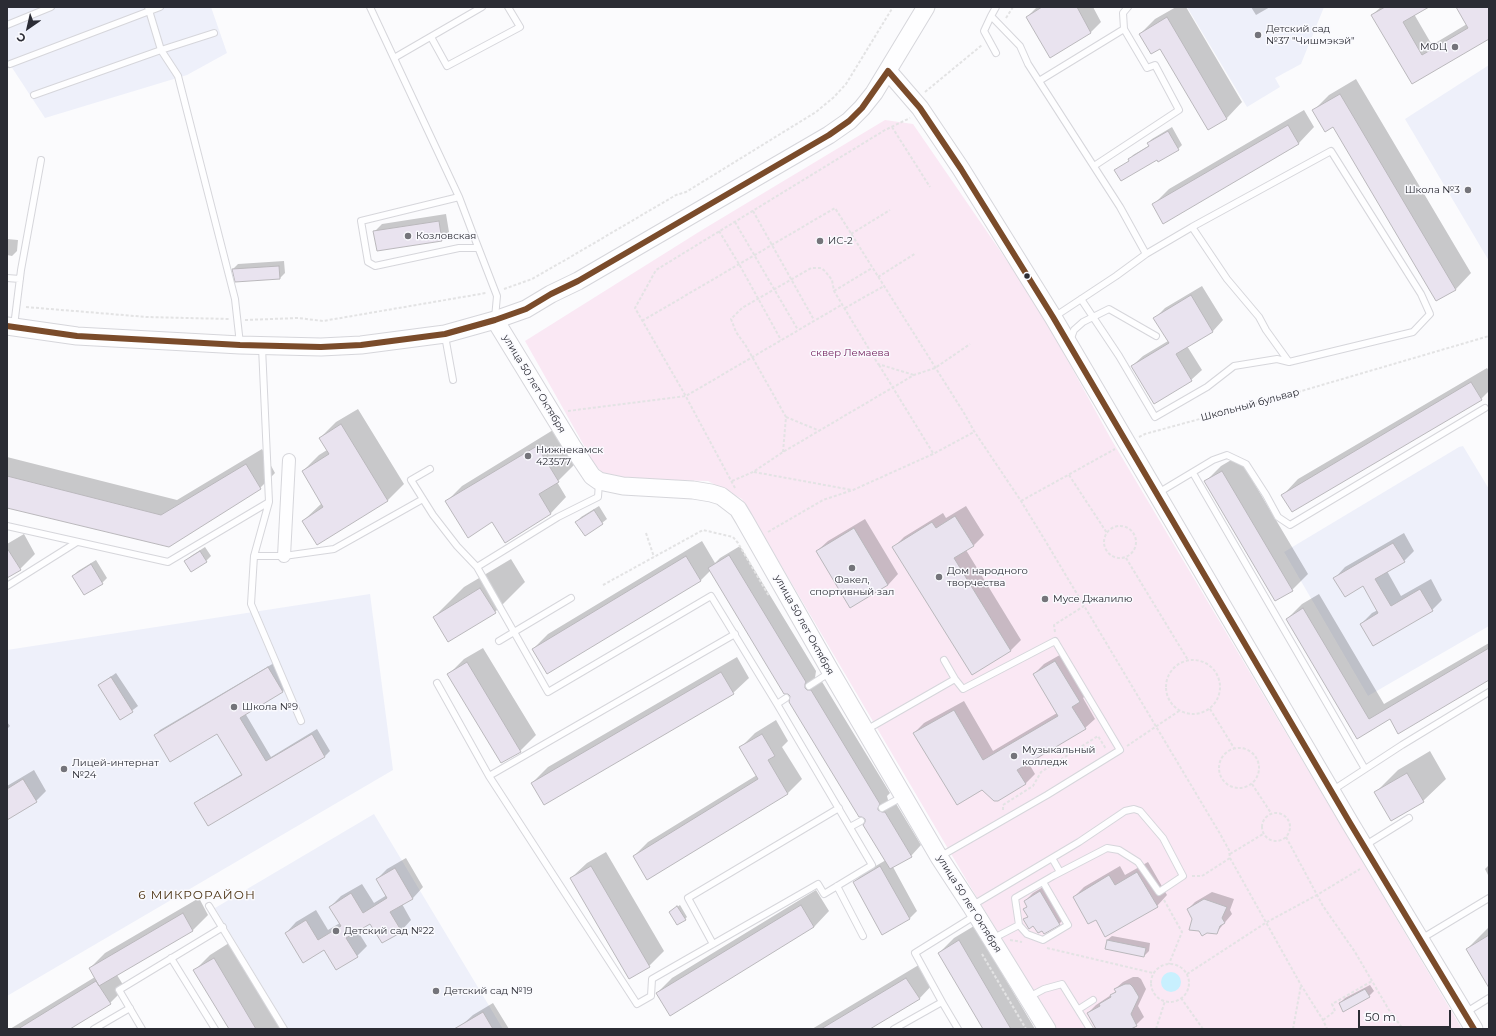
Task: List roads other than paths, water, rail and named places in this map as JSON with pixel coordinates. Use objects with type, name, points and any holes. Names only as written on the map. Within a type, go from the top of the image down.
[{"type":"street","points":[[11,327],[77,336],[262,346],[321,347],[361,345],[445,334],[495,320],[526,309],[551,294],[578,281],[828,135],[849,121],[862,108],[888,71],[926,7]]},
{"type":"street","points":[[888,71],[914,101],[961,170],[1053,317],[1364,846],[1474,1029]]},
{"type":"street","name":"улица 50 лет Октября","points":[[495,320],[592,476],[599,481],[623,486],[693,490],[710,493],[722,496],[738,509],[830,672],[939,857],[974,910],[989,942],[1027,997],[1046,1029]]},
{"type":"street","points":[[284,556],[289,460]]},
{"type":"lane","points":[[7,25],[51,7]]},
{"type":"lane","points":[[10,64],[148,9],[160,7]]},
{"type":"lane","points":[[370,7],[458,197],[497,296],[495,320]]},
{"type":"lane","points":[[394,58],[482,7]]},
{"type":"lane","points":[[431,37],[447,66],[520,27],[508,7]]},
{"type":"lane","points":[[996,7],[984,31],[996,52]]},
{"type":"lane","points":[[1094,166],[1179,110],[1155,65],[1147,68],[1124,29],[1123,13],[1128,7]]},
{"type":"lane","points":[[148,9],[161,50],[178,76],[235,299],[240,345]]},
{"type":"lane","points":[[991,16],[1020,46],[1028,64],[1120,207],[1146,254]]},
{"type":"lane","points":[[1039,81],[1124,29]]},
{"type":"lane","points":[[34,95],[161,50],[214,34]]},
{"type":"lane","points":[[1053,317],[1080,299],[1116,276],[1146,254],[1192,226],[1330,151],[1421,294],[1430,314],[1413,332],[1289,362],[1277,359],[1234,366],[1207,387],[1156,417],[1119,356],[1080,299]]},
{"type":"lane","points":[[11,327],[41,160]]},
{"type":"lane","points":[[458,197],[361,221],[368,262],[375,266],[459,248],[478,248]]},
{"type":"lane","points":[[1192,226],[1227,279],[1259,317],[1266,330],[1289,362]]},
{"type":"lane","points":[[7,278],[20,279]]},
{"type":"lane","points":[[1068,344],[1074,330],[1083,322],[1110,309],[1156,336]]},
{"type":"lane","points":[[445,334],[453,380]]},
{"type":"lane","points":[[262,346],[269,502],[254,556],[251,604],[301,721]]},
{"type":"lane","points":[[1157,494],[1213,460],[1227,455],[1246,464],[1278,517],[1290,525],[1485,408]]},
{"type":"lane","points":[[430,470],[411,480],[433,515],[457,546],[477,567],[548,692],[711,596],[872,865],[824,894],[818,884],[652,980],[651,996],[637,1004],[490,776],[437,683]]},
{"type":"lane","points":[[1193,473],[1365,769]]},
{"type":"lane","points":[[477,567],[558,517],[598,497],[599,481]]},
{"type":"lane","points":[[254,556],[284,556],[334,549],[423,498]]},
{"type":"lane","points":[[7,526],[168,562],[269,502]]},
{"type":"lane","points":[[7,586],[77,542]]},
{"type":"lane","points":[[499,641],[571,598]]},
{"type":"lane","points":[[490,776],[735,634]]},
{"type":"lane","points":[[939,857],[1047,796],[1120,750],[1055,641],[963,689],[955,679],[944,660]]},
{"type":"lane","points":[[808,686],[830,672]]},
{"type":"lane","points":[[865,730],[955,679]]},
{"type":"lane","points":[[1332,791],[1402,745],[1489,692]]},
{"type":"lane","points":[[777,704],[786,698]]},
{"type":"lane","points":[[882,808],[903,796]]},
{"type":"lane","points":[[713,944],[688,898],[839,808]]},
{"type":"lane","points":[[958,1029],[915,953],[974,910],[1124,811],[1134,809],[1140,811],[1163,838],[1183,876],[1159,892],[1138,862],[1119,850],[1107,848],[1060,872],[1015,898],[1019,925],[1026,934],[1044,940],[1068,925],[1043,882]]},
{"type":"lane","points":[[1364,846],[1409,818]]},
{"type":"lane","points":[[850,827],[861,821]]},
{"type":"lane","points":[[1052,858],[1060,872]]},
{"type":"lane","points":[[836,886],[863,936]]},
{"type":"lane","points":[[1421,940],[1489,898]]},
{"type":"lane","points":[[209,906],[284,1029]]},
{"type":"lane","points":[[989,942],[1019,925]]},
{"type":"lane","points":[[142,1029],[119,990],[222,928]]},
{"type":"lane","points":[[172,958],[215,1029]]},
{"type":"lane","points":[[1027,997],[1044,989],[1062,984],[1090,1029]]},
{"type":"lane","points":[[1465,1013],[1489,998]]},
{"type":"lane","points":[[1078,1009],[1093,1000]]},
{"type":"lane","points":[[894,1029],[942,1002]]},
{"type":"lane","points":[[94,1029],[130,1008]]},
{"type":"water","points":[[1171,972],[1178,975],[1181,982],[1178,989],[1171,992],[1164,989],[1161,982],[1164,975]]},
{"type":"place","name":"Детский сад №37 \"Чишмэкэй\"","points":[[1258,35]]},
{"type":"place","name":"МФЦ","points":[[1455,47]]},
{"type":"place","name":"Школа №3","points":[[1468,190]]},
{"type":"place","name":"Козловская","points":[[408,236]]},
{"type":"place","name":"ИС-2","points":[[820,241]]},
{"type":"place","name":"Нижнекамск 423577","points":[[528,456]]},
{"type":"place","name":"Факел, спортивный зал","points":[[852,568]]},
{"type":"place","name":"Дом народного творчества","points":[[939,577]]},
{"type":"place","name":"Мусе Джалилю","points":[[1045,599]]},
{"type":"place","name":"Школа №9","points":[[234,707]]},
{"type":"place","name":"Музыкальный колледж","points":[[1014,756]]},
{"type":"place","name":"Лицей-интернат №24","points":[[64,769]]},
{"type":"place","name":"Детский сад №22","points":[[336,931]]},
{"type":"place","name":"Детский сад №19","points":[[436,991]]},
{"type":"district","name":"6 МИКРОРАЙОН","points":[[197,895]]},
{"type":"park label","name":"сквер Лемаева","points":[[850,353]]}]
